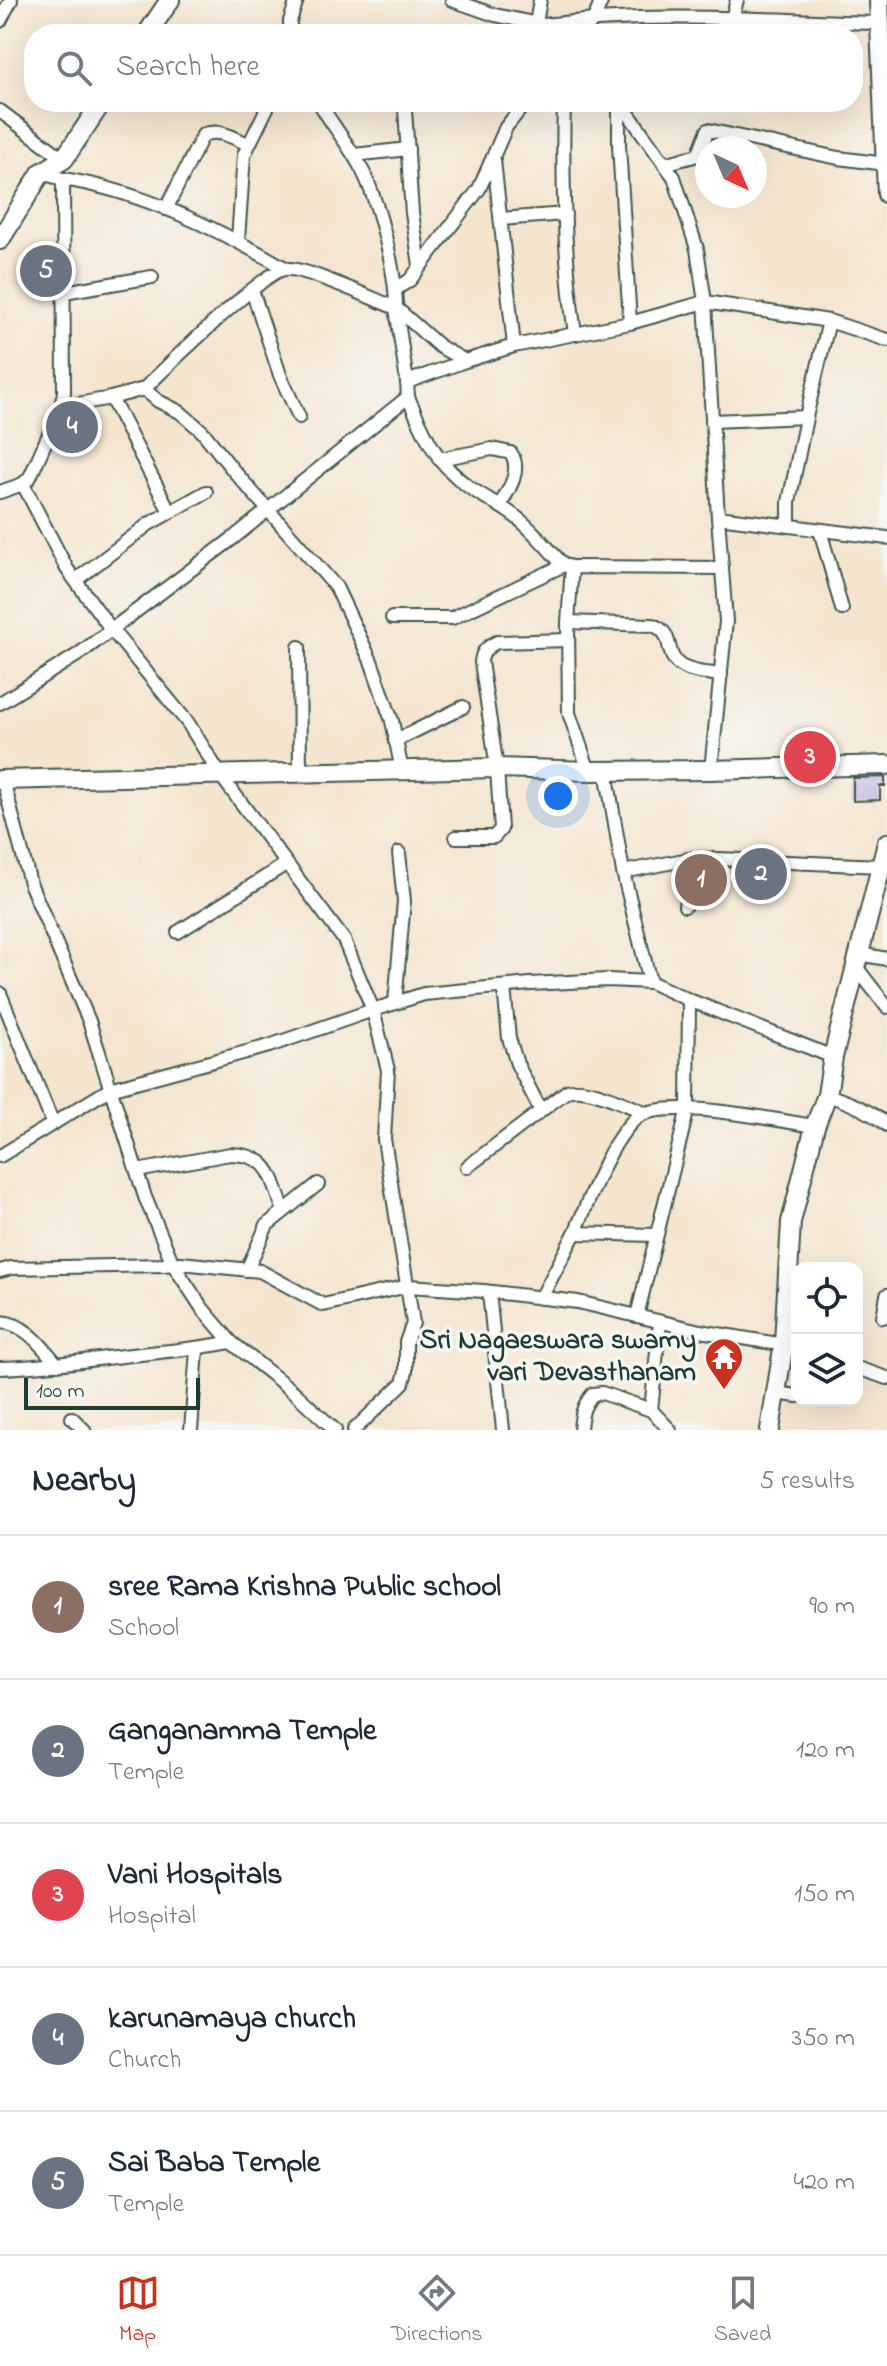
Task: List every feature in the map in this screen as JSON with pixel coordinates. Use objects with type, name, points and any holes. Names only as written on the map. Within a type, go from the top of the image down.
[{"type":"street","points":[[0,21],[11,0]]},
{"type":"street","points":[[154,24],[170,0]]},
{"type":"street","points":[[290,24],[297,0]]},
{"type":"street","points":[[452,0],[529,24]]},
{"type":"street","points":[[540,0],[543,24]]},
{"type":"street","points":[[590,24],[602,0]]},
{"type":"street","points":[[732,19],[737,0]]},
{"type":"street","points":[[879,0],[887,194]]},
{"type":"street","points":[[566,24],[594,19],[879,23]]},
{"type":"street","points":[[0,111],[64,159]]},
{"type":"street","points":[[0,240],[41,173],[64,159],[95,112]]},
{"type":"street","points":[[238,240],[242,175],[248,144],[265,112]]},
{"type":"street","points":[[326,112],[354,155],[369,186],[391,261],[408,397],[429,444],[451,473],[500,505],[568,566],[569,713],[598,770],[650,982]]},
{"type":"street","points":[[405,112],[412,213],[420,265]]},
{"type":"street","points":[[396,289],[410,280],[479,189],[506,127],[518,112]]},
{"type":"street","points":[[564,112],[567,269],[575,334]]},
{"type":"street","points":[[620,112],[630,323]]},
{"type":"street","points":[[627,112],[674,177],[697,249],[705,302],[726,621],[711,770]]},
{"type":"street","points":[[664,164],[698,155],[708,130],[838,158],[886,164]]},
{"type":"street","points":[[166,209],[203,135],[219,132],[248,144]]},
{"type":"street","points":[[354,155],[408,149]]},
{"type":"street","points":[[494,157],[514,346]]},
{"type":"street","points":[[41,173],[88,182],[166,209],[238,240],[285,268],[316,276],[396,308],[439,346],[465,361]]},
{"type":"street","points":[[0,492],[23,484],[30,477],[61,407],[64,392],[63,179]]},
{"type":"street","points":[[501,219],[565,214]]},
{"type":"street","points":[[61,407],[144,389],[252,290],[285,268]]},
{"type":"street","points":[[64,292],[152,277]]},
{"type":"street","points":[[252,290],[280,375],[299,417]]},
{"type":"street","points":[[407,382],[514,346],[630,323],[705,302],[829,321],[887,340]]},
{"type":"street","points":[[789,526],[789,502],[829,321]]},
{"type":"street","points":[[144,389],[158,401],[180,412],[202,431],[336,587],[371,661],[392,721],[402,771]]},
{"type":"street","points":[[0,703],[79,654],[232,539],[408,397]]},
{"type":"street","points":[[111,398],[170,512]]},
{"type":"street","points":[[712,421],[806,417]]},
{"type":"street","points":[[439,459],[492,449],[511,453],[516,469],[500,505]]},
{"type":"street","points":[[23,484],[67,569],[111,629],[188,723],[221,776],[344,940],[373,1010],[388,1070],[384,1139],[413,1323],[406,1342],[406,1378],[354,1430]]},
{"type":"street","points":[[76,580],[149,524],[206,492]]},
{"type":"street","points":[[718,517],[887,538]]},
{"type":"street","points":[[820,530],[842,609]]},
{"type":"street","points":[[392,618],[452,618],[568,566],[722,568]]},
{"type":"street","points":[[568,622],[652,625],[661,628],[672,655],[682,667],[721,675]]},
{"type":"street","points":[[456,837],[494,837],[501,829],[497,768],[482,655],[487,647],[497,642],[568,640]]},
{"type":"street","points":[[299,647],[300,773]]},
{"type":"street","points":[[395,741],[463,707]]},
{"type":"street","points":[[335,1430],[295,1393],[231,1342],[202,1308],[173,1264],[137,1171],[89,1021],[30,883],[2,780],[497,768],[711,770],[887,765]]},
{"type":"street","points":[[770,1430],[776,1393],[790,1345],[791,1222],[815,1126],[827,1095],[833,1057],[887,843]]},
{"type":"street","points":[[395,1003],[404,901],[399,853]]},
{"type":"street","points":[[623,872],[694,858],[881,866]]},
{"type":"street","points":[[685,906],[694,858]]},
{"type":"street","points":[[178,932],[286,864]]},
{"type":"street","points":[[857,960],[887,959]]},
{"type":"street","points":[[857,960],[887,1007]]},
{"type":"street","points":[[0,1156],[110,1089],[269,1046],[424,994],[608,980],[650,982],[833,1057]]},
{"type":"street","points":[[504,987],[509,1038],[517,1064],[541,1111]]},
{"type":"street","points":[[0,993],[53,1124]]},
{"type":"street","points":[[637,1316],[688,1108],[689,1000]]},
{"type":"street","points":[[467,1167],[567,1091],[587,1091],[644,1112]]},
{"type":"street","points":[[827,1095],[851,1103],[887,1125]]},
{"type":"street","points":[[541,1298],[621,1134],[636,1117],[662,1108],[688,1108],[815,1126]]},
{"type":"street","points":[[137,1171],[245,1154],[256,1157],[265,1166],[284,1211]]},
{"type":"street","points":[[247,1270],[267,1225],[318,1184]]},
{"type":"street","points":[[575,1233],[655,1235]]},
{"type":"street","points":[[0,1271],[11,1268],[181,1263],[260,1271],[323,1305],[408,1286],[489,1292],[578,1302],[700,1331],[790,1345]]},
{"type":"street","points":[[489,1292],[503,1430]]},
{"type":"street","points":[[883,1317],[887,1295]]},
{"type":"street","points":[[0,1322],[21,1329],[57,1364]]},
{"type":"street","points":[[651,1410],[660,1322]]},
{"type":"street","points":[[0,1368],[197,1350],[231,1342]]},
{"type":"street","points":[[191,1430],[197,1350]]},
{"type":"street","points":[[863,1370],[887,1378]]},
{"type":"street","points":[[580,1430],[581,1415],[587,1401],[593,1394],[602,1393],[651,1410],[670,1430]]},
{"type":"street","points":[[776,1393],[791,1395]]},
{"type":"street","points":[[72,1418],[84,1430]]},
{"type":"building","points":[[802,734],[814,734],[815,755],[802,755]]},
{"type":"building","points":[[885,777],[885,786],[880,786],[880,800],[853,801],[853,778]]},
{"type":"place","name":"Sai Baba Temple","points":[[46,271]]},
{"type":"place","name":"karunamaya church","points":[[72,427]]},
{"type":"place","name":"Vani Hospitals","points":[[810,757]]},
{"type":"place","name":"Ganganamma Temple","points":[[761,874]]},
{"type":"place","name":"sree Rama Krishna Public school","points":[[701,880]]},
{"type":"place","name":"Sri Nagaeswara swamy vari Devasthanam","points":[[724,1391]]}]
